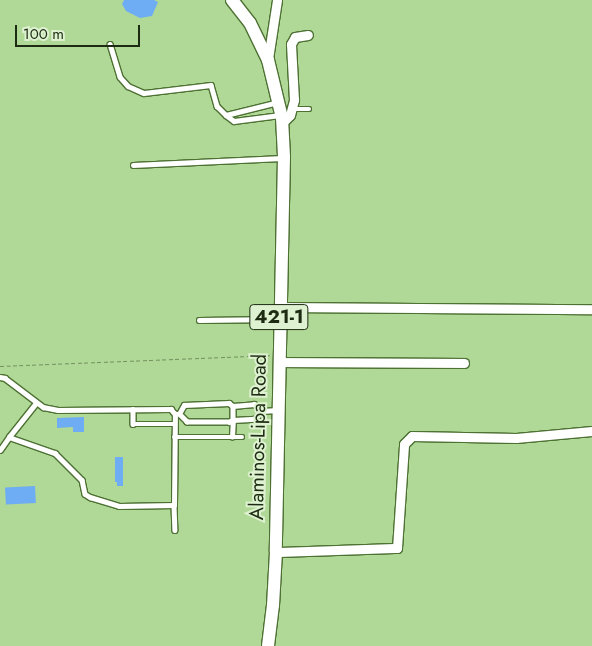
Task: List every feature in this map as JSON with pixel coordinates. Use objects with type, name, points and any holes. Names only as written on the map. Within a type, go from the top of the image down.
[{"type":"main road","name":"Alaminos-Lipa Road","points":[[232,0],[250,23],[268,60],[278,102],[285,116],[278,359],[276,552],[273,605],[268,646]]},
{"type":"street","points":[[268,60],[277,0]]},
{"type":"street","points":[[285,116],[290,44],[295,37],[308,35]]},
{"type":"street","points":[[279,313],[592,309]]},
{"type":"street","points":[[278,359],[464,364]]},
{"type":"street","points":[[276,552],[397,548],[404,444],[412,436],[516,438],[592,431]]},
{"type":"lane","points":[[110,44],[120,78],[128,86],[144,92],[211,86],[217,106],[234,121],[285,116],[309,109]]},
{"type":"lane","points":[[226,115],[278,102]]},
{"type":"lane","points":[[133,165],[284,157]]},
{"type":"lane","points":[[199,320],[279,313]]},
{"type":"lane","points":[[0,377],[5,378],[36,403],[58,410],[171,409],[186,422],[227,422],[255,419],[262,410]]},
{"type":"lane","points":[[0,450],[36,403]]},
{"type":"lane","points":[[175,530],[174,424],[177,414],[184,404],[229,403],[233,406],[254,404],[262,410],[278,410]]},
{"type":"lane","points":[[232,437],[233,406]]},
{"type":"lane","points":[[133,409],[133,424],[174,424]]},
{"type":"lane","points":[[9,436],[55,452],[82,480],[85,494],[90,497],[119,506],[174,505]]},
{"type":"lane","points":[[174,437],[242,437]]},
{"type":"path","points":[[0,366],[278,359]]},
{"type":"water","points":[[124,0],[154,0],[158,2],[152,16],[140,18],[126,11],[122,4]]},
{"type":"water","points":[[84,417],[84,432],[73,432],[73,427],[57,428],[57,418]]},
{"type":"water","points":[[115,457],[123,457],[123,486],[117,486],[117,482],[115,482]]},
{"type":"water","points":[[35,486],[36,503],[6,505],[5,488]]}]
